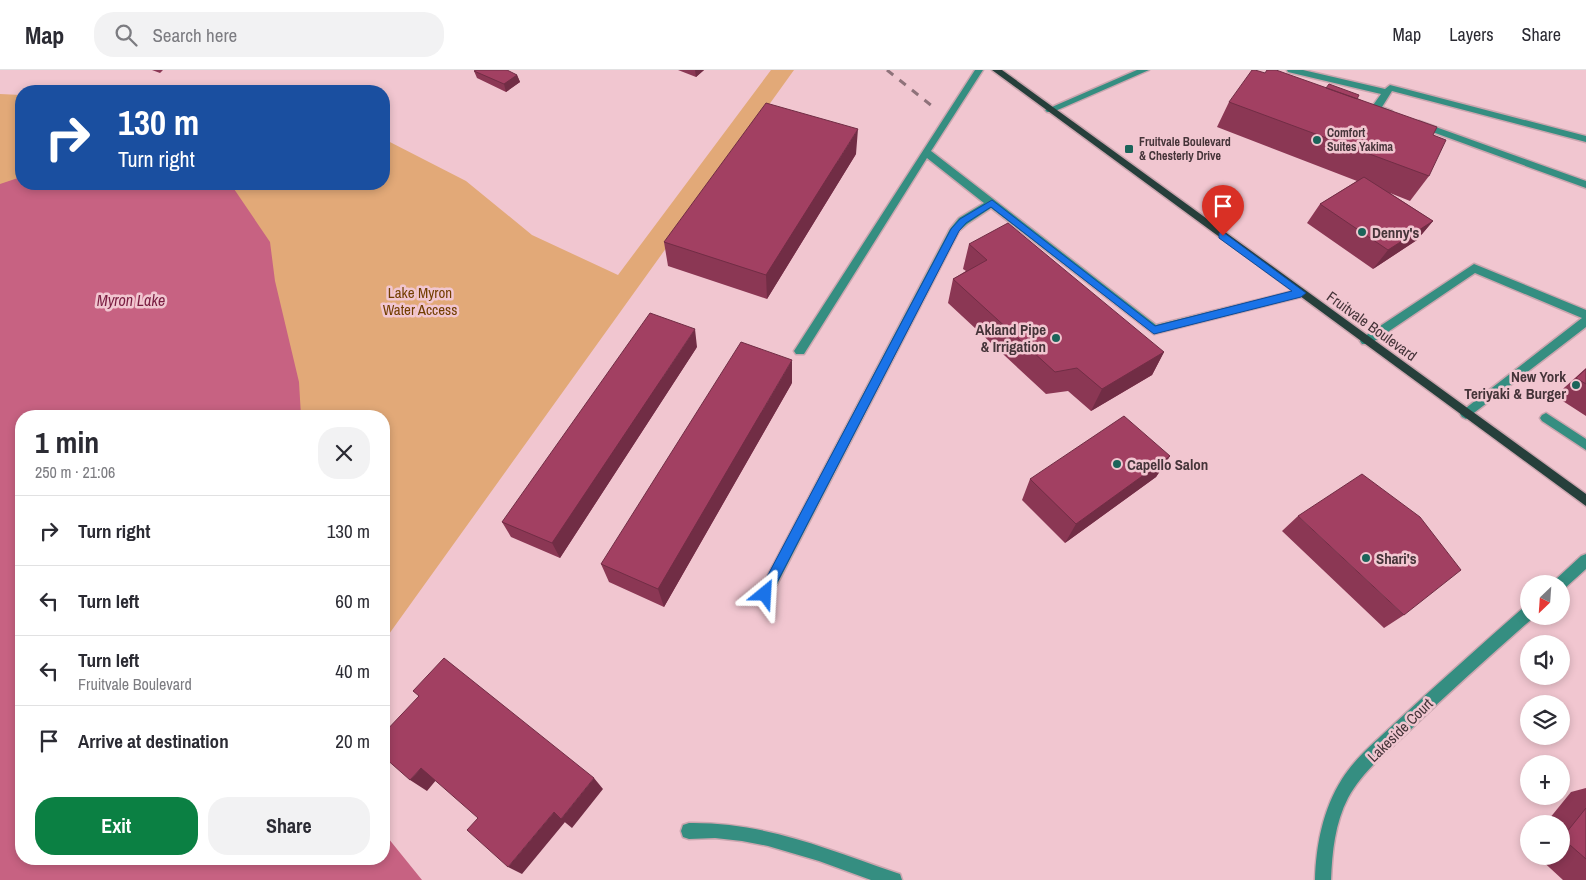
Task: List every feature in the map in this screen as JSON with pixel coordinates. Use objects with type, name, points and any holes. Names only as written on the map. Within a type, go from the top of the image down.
[{"type":"main road","name":"Fruitvale Boulevard","points":[[996,70],[1586,501]]},
{"type":"street","points":[[800,351],[979,70]]},
{"type":"street","points":[[1050,110],[1145,70]]},
{"type":"street","points":[[1291,70],[1311,79],[1386,92]]},
{"type":"street","points":[[1394,115],[1372,111],[1390,88],[1586,139]]},
{"type":"street","points":[[1412,122],[1586,185]]},
{"type":"street","points":[[926,152],[1154,330],[1301,293]]},
{"type":"street","points":[[765,594],[955,229],[963,221],[992,203]]},
{"type":"street","points":[[1366,341],[1474,268],[1586,314]]},
{"type":"street","points":[[1466,414],[1586,320]]},
{"type":"street","points":[[1546,418],[1586,445]]},
{"type":"street","points":[[1570,575],[1586,560]]},
{"type":"street","name":"Lakeside Court","points":[[1323,880],[1333,815],[1350,780],[1377,750],[1412,717],[1520,620]]},
{"type":"street","points":[[689,831],[709,829],[741,832],[773,840],[894,880]]},
{"type":"green space","name":"Lake Myron Water Access","points":[[771,70],[794,70],[390,633],[390,410],[15,410],[15,865],[0,880],[0,94],[15,95],[15,190],[390,190],[390,142],[466,181],[532,235],[618,275]]},
{"type":"water","name":"Myron Lake","points":[[15,179],[15,190],[235,190],[270,242],[275,281],[299,382],[301,410],[15,410],[15,865],[390,865],[390,840],[422,880],[0,880],[0,184]]},
{"type":"building","points":[[507,70],[517,75],[504,84],[474,71]]},
{"type":"building","points":[[1252,70],[1265,73],[1267,70],[1276,70],[1437,127],[1433,135],[1446,140],[1429,176],[1229,102]]},
{"type":"building","points":[[1329,84],[1359,95],[1357,99],[1326,88]]},
{"type":"building","points":[[766,103],[858,129],[766,275],[664,242]]},
{"type":"building","points":[[1364,177],[1433,221],[1388,250],[1320,204]]},
{"type":"building","points":[[1008,223],[1164,352],[1102,389],[1077,368],[1055,372],[953,279],[987,260],[969,244]]},
{"type":"building","points":[[650,313],[695,329],[552,543],[502,522]]},
{"type":"building","points":[[741,342],[792,360],[658,589],[601,564]]},
{"type":"building","points":[[1586,369],[1586,384],[1576,378]]},
{"type":"building","points":[[1124,416],[1170,456],[1076,524],[1030,479]]},
{"type":"building","name":"Shari's","points":[[1362,474],[1420,517],[1461,570],[1404,615],[1298,516]]},
{"type":"building","points":[[444,658],[594,778],[561,819],[554,812],[508,867],[467,830],[478,818],[421,768],[410,780],[390,762],[390,727],[419,696],[413,691]]},
{"type":"building","points":[[1586,808],[1586,859],[1570,845],[1570,828]]},
{"type":"railway","points":[[887,70],[932,106]]},
{"type":"place","name":"Comfort Suites Yakima","points":[[1317,140]]},
{"type":"place","name":"Fruitvale Boulevard & Chesterly Drive","points":[[1129,149]]},
{"type":"place","name":"Denny's","points":[[1362,232]]},
{"type":"place","name":"Akland Pipe & Irrigation","points":[[1056,338]]},
{"type":"place","name":"New York Teriyaki & Burger","points":[[1576,385]]},
{"type":"place","name":"Capello Salon","points":[[1117,464]]},
{"type":"place","name":"Shari's","points":[[1366,558]]},
{"type":"route","points":[[765,594],[955,229],[963,221],[992,203],[1154,330],[1301,293],[1223,236]]}]
